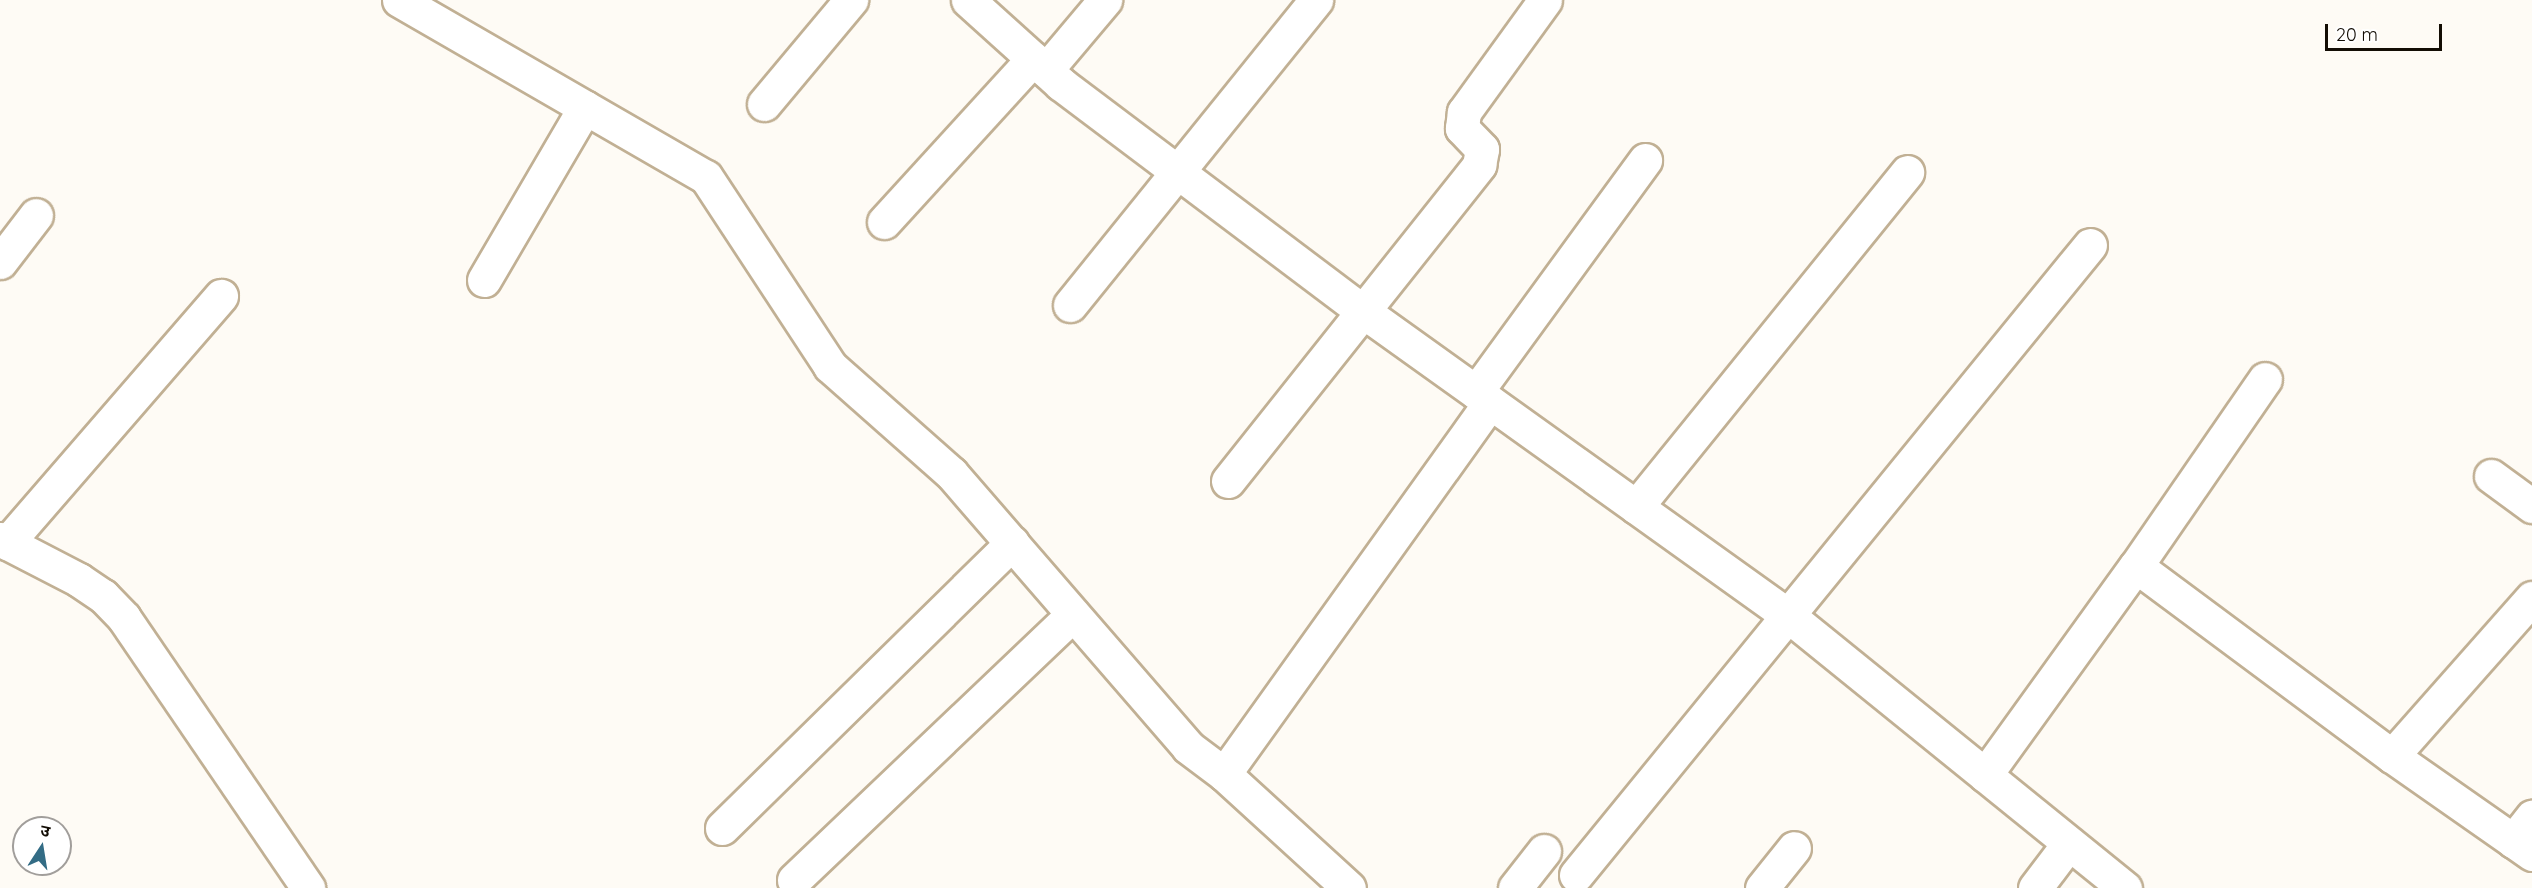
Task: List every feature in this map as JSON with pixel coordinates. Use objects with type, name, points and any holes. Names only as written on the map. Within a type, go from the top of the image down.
[{"type":"street","points":[[399,0],[706,177],[830,366],[951,474],[1188,747],[1224,774],[1349,888]]},
{"type":"street","points":[[764,104],[851,0]]},
{"type":"street","points":[[969,0],[1039,64],[1177,171],[1363,310],[1790,617],[2125,888]]},
{"type":"street","points":[[884,222],[1105,0]]},
{"type":"street","points":[[1070,305],[1316,0]]},
{"type":"street","points":[[1228,482],[1479,165],[1482,149],[1462,128],[1464,112],[1545,0]]},
{"type":"street","points":[[484,280],[585,107]]},
{"type":"street","points":[[1224,774],[1645,159]]},
{"type":"street","points":[[1636,507],[1907,172]]},
{"type":"street","points":[[0,262],[36,215]]},
{"type":"street","points":[[1576,875],[1790,617],[2090,245]]},
{"type":"street","points":[[221,296],[3,541],[79,580],[103,596],[124,618],[308,888]]},
{"type":"street","points":[[1985,775],[2136,566],[2265,379]]},
{"type":"street","points":[[2492,476],[2532,506]]},
{"type":"street","points":[[722,828],[1012,543]]},
{"type":"street","points":[[2136,566],[2392,756],[2526,837]]},
{"type":"street","points":[[2392,756],[2532,598]]},
{"type":"street","points":[[794,880],[1072,614]]},
{"type":"street","points":[[2035,888],[2069,843]]},
{"type":"street","points":[[1761,888],[1794,848]]},
{"type":"street","points":[[1515,888],[1544,851]]}]
